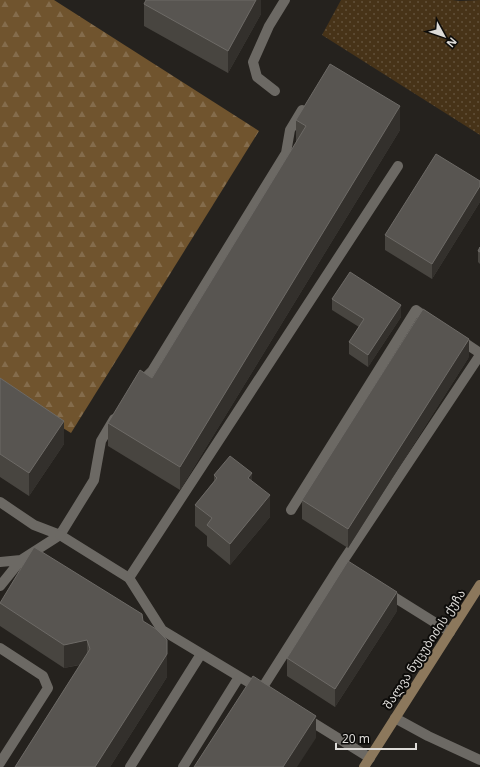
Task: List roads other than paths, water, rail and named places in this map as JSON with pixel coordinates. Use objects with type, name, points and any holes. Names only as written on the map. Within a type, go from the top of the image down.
[{"type":"main road","name":"შალვა ნუცუბიძის ქუჩა","points":[[364,767],[480,585]]},
{"type":"street","points":[[275,91],[257,77],[253,62],[269,26],[285,0]]},
{"type":"street","points":[[131,391],[152,370],[286,153],[290,130],[308,100]]},
{"type":"street","points":[[129,578],[398,166]]},
{"type":"street","points":[[0,502],[34,525],[60,535],[129,578],[162,630],[265,692],[480,354],[416,310],[291,510]]},
{"type":"street","points":[[0,586],[21,560],[60,535],[94,480],[101,441],[120,410]]},
{"type":"street","points":[[0,562],[21,560]]},
{"type":"street","points":[[380,589],[450,632]]},
{"type":"street","points":[[0,648],[44,676],[48,688],[0,763]]},
{"type":"street","points":[[130,767],[200,654]]},
{"type":"street","points":[[183,767],[239,677]]},
{"type":"street","points":[[294,710],[370,758]]},
{"type":"street","points":[[395,718],[428,736],[480,760]]}]
